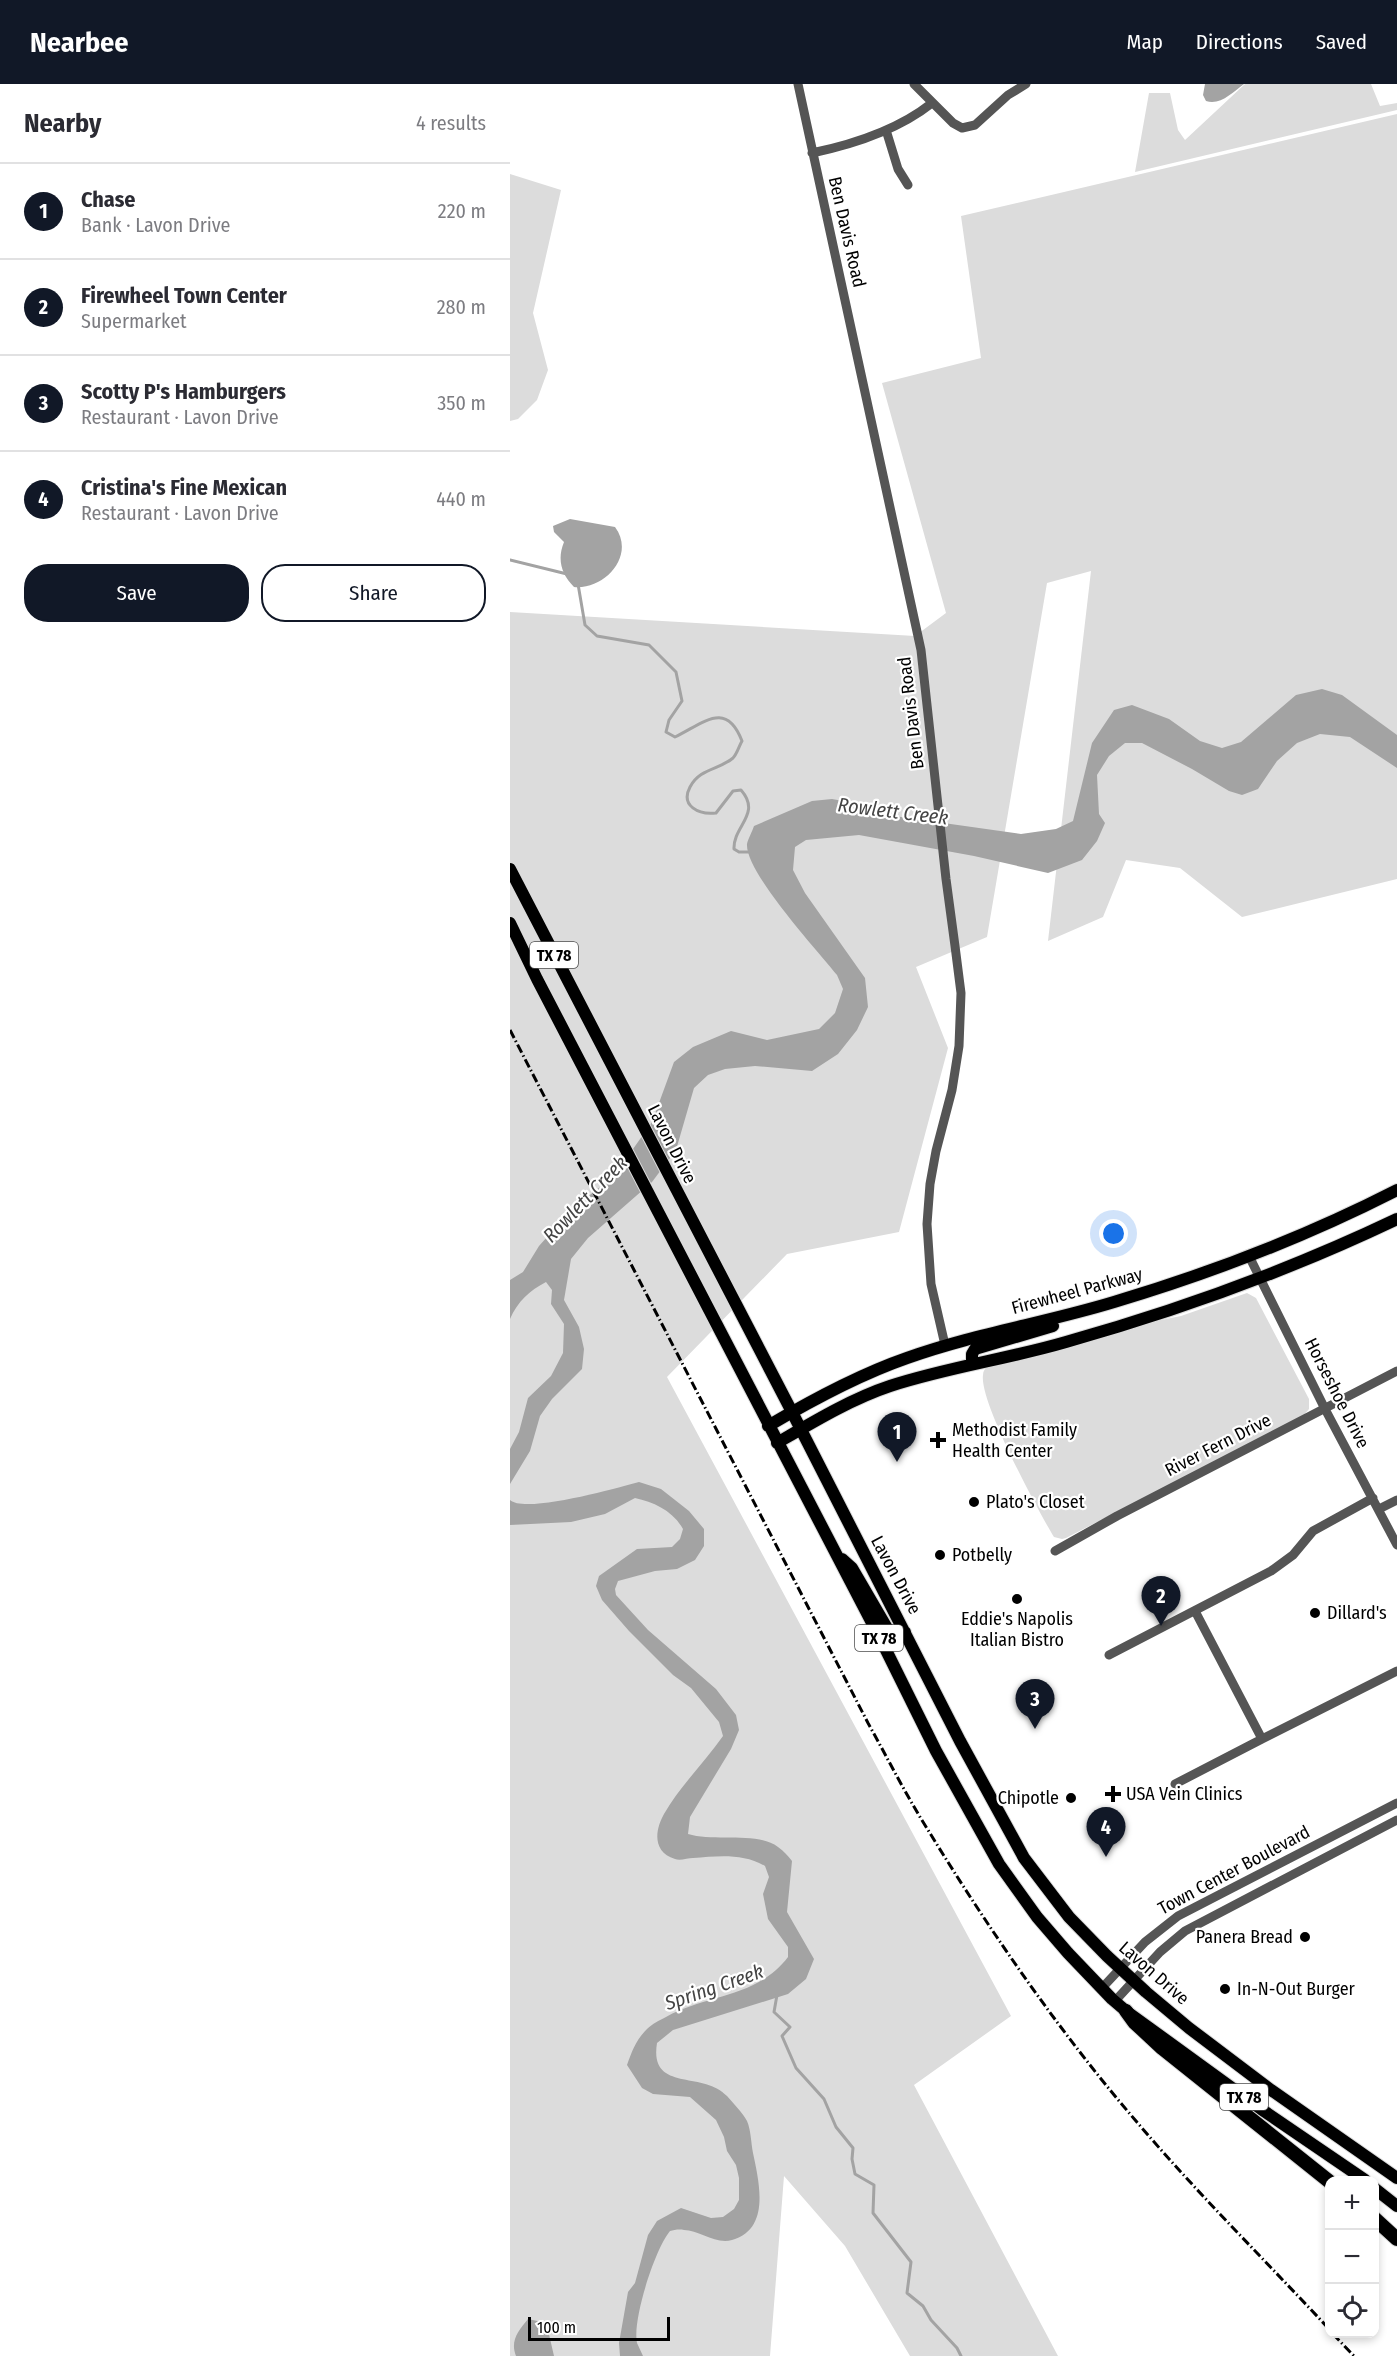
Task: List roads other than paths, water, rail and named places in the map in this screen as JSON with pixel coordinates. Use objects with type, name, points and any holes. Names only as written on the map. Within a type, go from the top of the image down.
[{"type":"highway","points":[[1126,2011],[1134,2022],[1162,2048],[1325,2179]]},
{"type":"highway","points":[[1379,2223],[1397,2240]]},
{"type":"main road","name":"Lavon Drive","points":[[510,869],[960,1741],[1024,1858],[1069,1917],[1120,1969],[1189,2028],[1271,2090],[1397,2178]]},
{"type":"main road","name":"TX 78","points":[[510,922],[940,1760],[999,1864],[1037,1917],[1126,2011],[1358,2176]]},
{"type":"main road","name":"Firewheel Parkway","points":[[768,1426],[868,1373],[945,1346],[1112,1302],[1249,1256],[1397,1190]]},
{"type":"main road","points":[[777,1443],[888,1387],[972,1364],[1064,1343],[1210,1298],[1260,1279],[1397,1219]]},
{"type":"main road","points":[[972,1364],[972,1354],[975,1349],[1073,1320],[1112,1302]]},
{"type":"main road","points":[[834,1552],[852,1568],[887,1628],[894,1634],[905,1632]]},
{"type":"main road","points":[[1379,2192],[1397,2206]]},
{"type":"street","name":"Ben Davis Road","points":[[798,84],[921,650],[961,993],[959,1046],[952,1090],[930,1184],[927,1224],[931,1284],[945,1346]]},
{"type":"street","points":[[914,84],[953,123],[962,128],[975,125],[1008,95],[1026,84]]},
{"type":"street","points":[[812,153],[851,145],[916,116],[932,103]]},
{"type":"street","points":[[886,130],[898,169],[909,185]]},
{"type":"street","name":"Horseshoe Drive","points":[[1249,1256],[1325,1409],[1397,1545]]},
{"type":"street","name":"River Fern Drive","points":[[1055,1551],[1124,1512],[1397,1371]]},
{"type":"street","points":[[1109,1655],[1271,1571],[1293,1555],[1313,1531],[1373,1498]]},
{"type":"street","points":[[1379,1509],[1397,1500]]},
{"type":"street","points":[[1195,1611],[1262,1739]]},
{"type":"street","points":[[1175,1784],[1397,1671]]},
{"type":"street","name":"Town Center Boulevard","points":[[1102,1988],[1152,1936],[1178,1916],[1397,1803]]},
{"type":"street","name":"Town Center Boulevard","points":[[1115,2001],[1171,1941],[1185,1931],[1397,1820]]},
{"type":"water","points":[[1205,84],[1244,84],[1226,97],[1211,102],[1206,101],[1203,95]]},
{"type":"water","points":[[570,519],[615,527],[621,538],[622,549],[614,569],[596,583],[574,587],[563,572],[561,554],[564,542],[554,532],[553,526]]},
{"type":"water","name":"Rowlett Creek","points":[[1322,689],[1342,695],[1397,735],[1397,768],[1350,737],[1320,734],[1297,743],[1277,761],[1258,789],[1242,795],[1229,791],[1142,743],[1125,743],[1109,756],[1097,775],[1099,814],[1105,823],[1097,841],[1082,860],[1048,873],[974,856],[859,835],[806,840],[795,847],[793,870],[805,893],[865,978],[868,1007],[857,1030],[838,1054],[812,1071],[755,1066],[725,1069],[708,1075],[694,1088],[676,1150],[652,1182],[588,1238],[571,1259],[564,1300],[579,1327],[584,1349],[582,1369],[552,1399],[540,1416],[530,1451],[510,1484],[510,1449],[519,1432],[528,1398],[551,1376],[563,1353],[564,1324],[551,1304],[552,1290],[546,1282],[525,1297],[510,1319],[510,1280],[523,1272],[539,1246],[572,1209],[614,1176],[652,1122],[674,1062],[693,1047],[731,1031],[767,1040],[819,1029],[835,1013],[843,989],[837,975],[784,911],[758,873],[750,857],[747,844],[754,826],[812,801],[832,799],[865,805],[901,817],[1021,834],[1056,829],[1073,821],[1092,743],[1114,710],[1132,705],[1169,719],[1200,741],[1222,748],[1241,742],[1296,695]]},
{"type":"water","points":[[639,1482],[661,1489],[689,1511],[704,1529],[704,1546],[695,1560],[677,1569],[655,1571],[618,1581],[615,1589],[616,1595],[648,1630],[716,1689],[736,1715],[739,1730],[731,1749],[690,1817],[688,1834],[758,1839],[769,1842],[784,1852],[792,1861],[787,1912],[814,1959],[806,1979],[788,1994],[673,2030],[657,2043],[657,2059],[661,2069],[669,2075],[717,2088],[727,2096],[747,2121],[758,2177],[759,2203],[753,2226],[732,2240],[720,2241],[690,2231],[670,2231],[658,2253],[641,2302],[636,2332],[637,2343],[643,2356],[620,2356],[619,2343],[628,2292],[635,2283],[648,2235],[657,2221],[681,2208],[711,2218],[723,2217],[734,2209],[739,2200],[739,2178],[736,2165],[727,2151],[724,2137],[716,2120],[690,2097],[653,2094],[642,2088],[627,2065],[633,2050],[643,2033],[656,2022],[698,2004],[747,1988],[776,1970],[788,1957],[788,1947],[768,1919],[763,1894],[769,1877],[765,1866],[748,1859],[730,1856],[677,1860],[668,1856],[659,1846],[657,1833],[670,1804],[723,1736],[719,1722],[691,1688],[673,1675],[629,1631],[602,1600],[596,1586],[599,1576],[637,1549],[672,1547],[680,1539],[683,1529],[674,1517],[662,1508],[635,1498],[605,1514],[571,1522],[510,1525],[510,1500],[533,1504],[552,1502]]},
{"type":"water","points":[[528,2319],[542,2322],[548,2330],[554,2356],[516,2356],[515,2341],[518,2332]]},
{"type":"waterway","points":[[510,560],[567,574]]},
{"type":"waterway","points":[[578,584],[585,625],[597,636],[649,645],[676,672],[682,701],[669,720],[666,732],[675,737],[713,718],[729,721],[736,728],[742,741],[734,756],[728,762],[699,776],[690,787],[687,799],[689,804],[698,811],[716,813],[733,791],[741,790],[749,806],[734,849],[739,852],[753,852]]},
{"type":"waterway","points":[[777,1995],[774,2012],[790,2027],[782,2036],[796,2068],[824,2099],[836,2127],[853,2148],[852,2159],[855,2174],[874,2185],[873,2213],[911,2262],[907,2293],[923,2306],[931,2320],[957,2348],[961,2356]]},
{"type":"railway","points":[[510,1030],[868,1723],[912,1804],[952,1868],[1052,2016],[1107,2087],[1183,2174],[1325,2325]]},
{"type":"railway","points":[[1337,2338],[1354,2356]]},
{"type":"place","name":"Methodist Family Health Center","points":[[938,1440]]},
{"type":"place","name":"Chase","points":[[897,1462]]},
{"type":"place","name":"Plato's Closet","points":[[974,1502]]},
{"type":"place","name":"Potbelly","points":[[940,1555]]},
{"type":"place","name":"Eddie's Napolis Italian Bistro","points":[[1017,1599]]},
{"type":"place","name":"Dillard's","points":[[1315,1613]]},
{"type":"place","name":"Firewheel Town Center","points":[[1161,1626]]},
{"type":"place","name":"Scotty P's Hamburgers","points":[[1035,1729]]},
{"type":"place","name":"USA Vein Clinics","points":[[1113,1794]]},
{"type":"place","name":"Chipotle","points":[[1071,1798]]},
{"type":"place","name":"Cristina's Fine Mexican","points":[[1106,1857]]},
{"type":"place","name":"Panera Bread","points":[[1305,1937]]},
{"type":"place","name":"In-N-Out Burger","points":[[1225,1989]]},
{"type":"water label","name":"Spring Creek","points":[[714,1987]]}]
